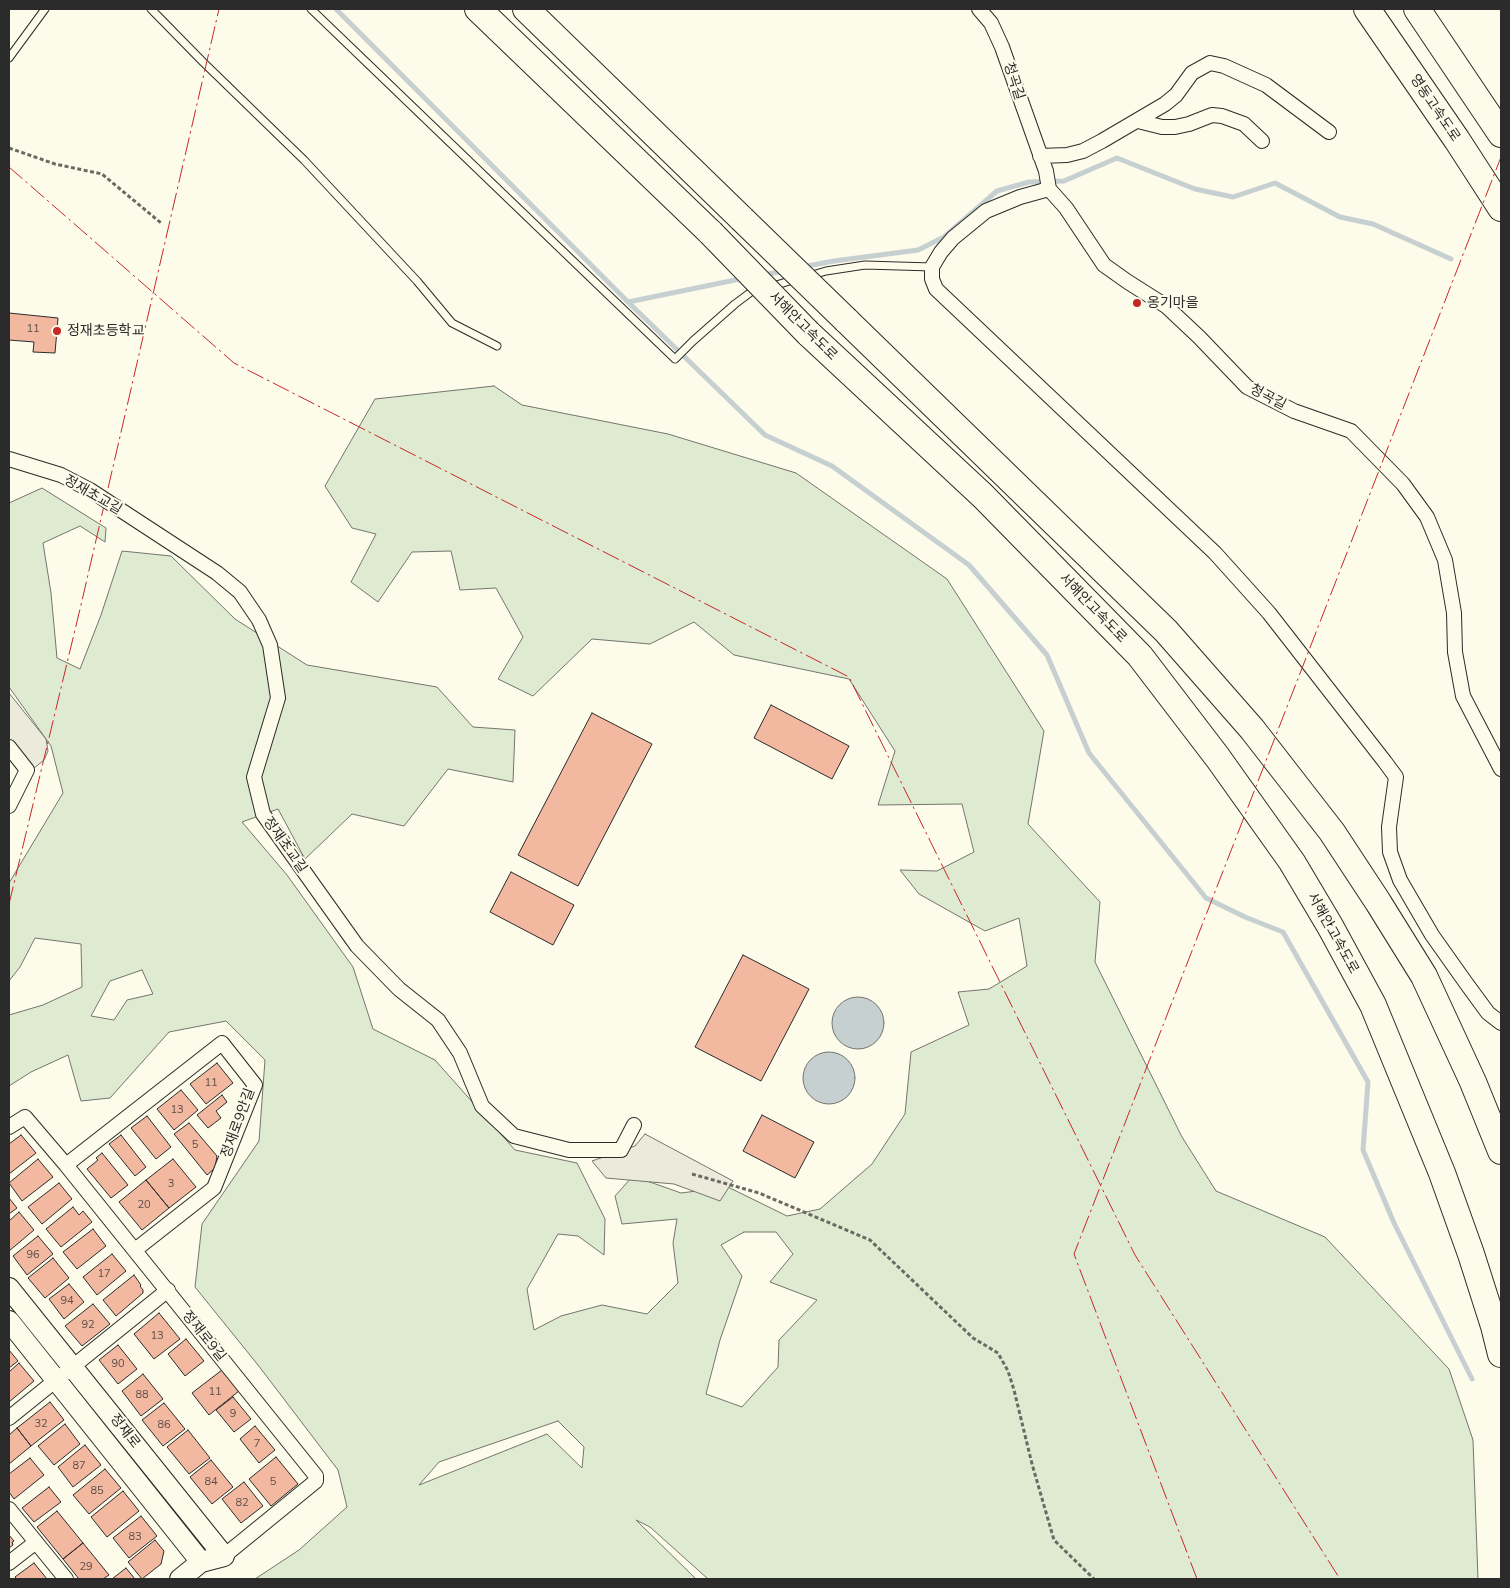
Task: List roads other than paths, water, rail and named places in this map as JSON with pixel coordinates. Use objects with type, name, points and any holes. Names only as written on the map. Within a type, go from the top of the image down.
[{"type":"highway","name":"서해안고속도로","points":[[478,9],[711,233],[808,332],[983,496],[1140,656],[1218,758],[1292,862],[1330,926],[1373,1005],[1442,1173],[1471,1254],[1501,1354]]},
{"type":"highway","points":[[526,9],[1166,631],[1252,729],[1332,832],[1424,976],[1473,1082],[1501,1151]]},
{"type":"highway","name":"영동고속도로","points":[[1367,9],[1458,140],[1501,208]]},
{"type":"highway","points":[[1417,9],[1501,134]]},
{"type":"street","name":"청곡길","points":[[979,9],[991,23],[1002,47],[1046,171],[1049,189],[1066,208],[1104,265],[1166,306],[1247,387],[1294,411],[1351,431],[1403,484],[1426,517],[1445,560],[1454,613],[1455,652],[1463,696],[1501,769]]},
{"type":"street","points":[[1040,156],[1067,155],[1083,150],[1138,121],[1171,100],[1192,73],[1210,63],[1224,66],[1266,85],[1329,132]]},
{"type":"street","points":[[1138,121],[1162,127],[1175,127],[1212,115],[1222,116],[1244,124],[1262,141]]},
{"type":"street","points":[[1049,189],[1020,197],[986,211],[953,238],[941,252],[932,267],[932,279],[936,289],[1215,553],[1269,613],[1386,762],[1396,777],[1389,827],[1390,852],[1400,880],[1432,935],[1488,1013],[1501,1023]]},
{"type":"street","name":"정재초교길","points":[[9,459],[61,476],[90,490],[217,573],[240,592],[259,620],[270,645],[278,698],[254,777],[263,814],[357,946],[399,989],[438,1020],[460,1052],[482,1106],[514,1136],[569,1150],[621,1150],[634,1125]]},
{"type":"street","points":[[9,747],[27,770],[9,806]]},
{"type":"street","name":"정재로9안길","points":[[66,1165],[222,1043],[255,1085],[214,1188],[135,1250]]},
{"type":"street","name":"정재로9길","points":[[9,1127],[25,1117],[168,1290],[316,1476],[316,1481],[224,1556]]},
{"type":"street","name":"정재로","points":[[9,1288],[224,1556]]},
{"type":"street","points":[[9,1418],[168,1290]]},
{"type":"street","name":"정재로","points":[[9,1321],[201,1562]]},
{"type":"street","points":[[9,1509],[66,1579]]},
{"type":"street","points":[[9,1563],[36,1542]]},
{"type":"street","points":[[180,1579],[201,1562],[224,1556]]},
{"type":"lane","points":[[9,58],[45,9]]},
{"type":"lane","points":[[151,9],[304,160],[417,281],[452,322],[497,346]]},
{"type":"lane","points":[[311,9],[675,359],[734,304],[751,292],[826,271],[865,265],[932,267]]},
{"type":"waterway","points":[[336,9],[628,302],[765,435],[832,466],[969,565],[1047,655],[1089,753],[1206,898],[1245,917],[1283,932],[1368,1082],[1363,1150],[1394,1223],[1472,1379]]},
{"type":"waterway","points":[[802,267],[918,250],[944,237],[997,191],[1029,182],[1064,181],[1117,158],[1195,189],[1233,197],[1275,183],[1340,217],[1373,224],[1451,259]]},
{"type":"waterway","points":[[763,275],[784,271]]},
{"type":"waterway","points":[[628,302],[745,278]]},
{"type":"place","name":"옹기마을","points":[[1137,303]]},
{"type":"place","name":"정재초등학교","points":[[57,331]]}]
